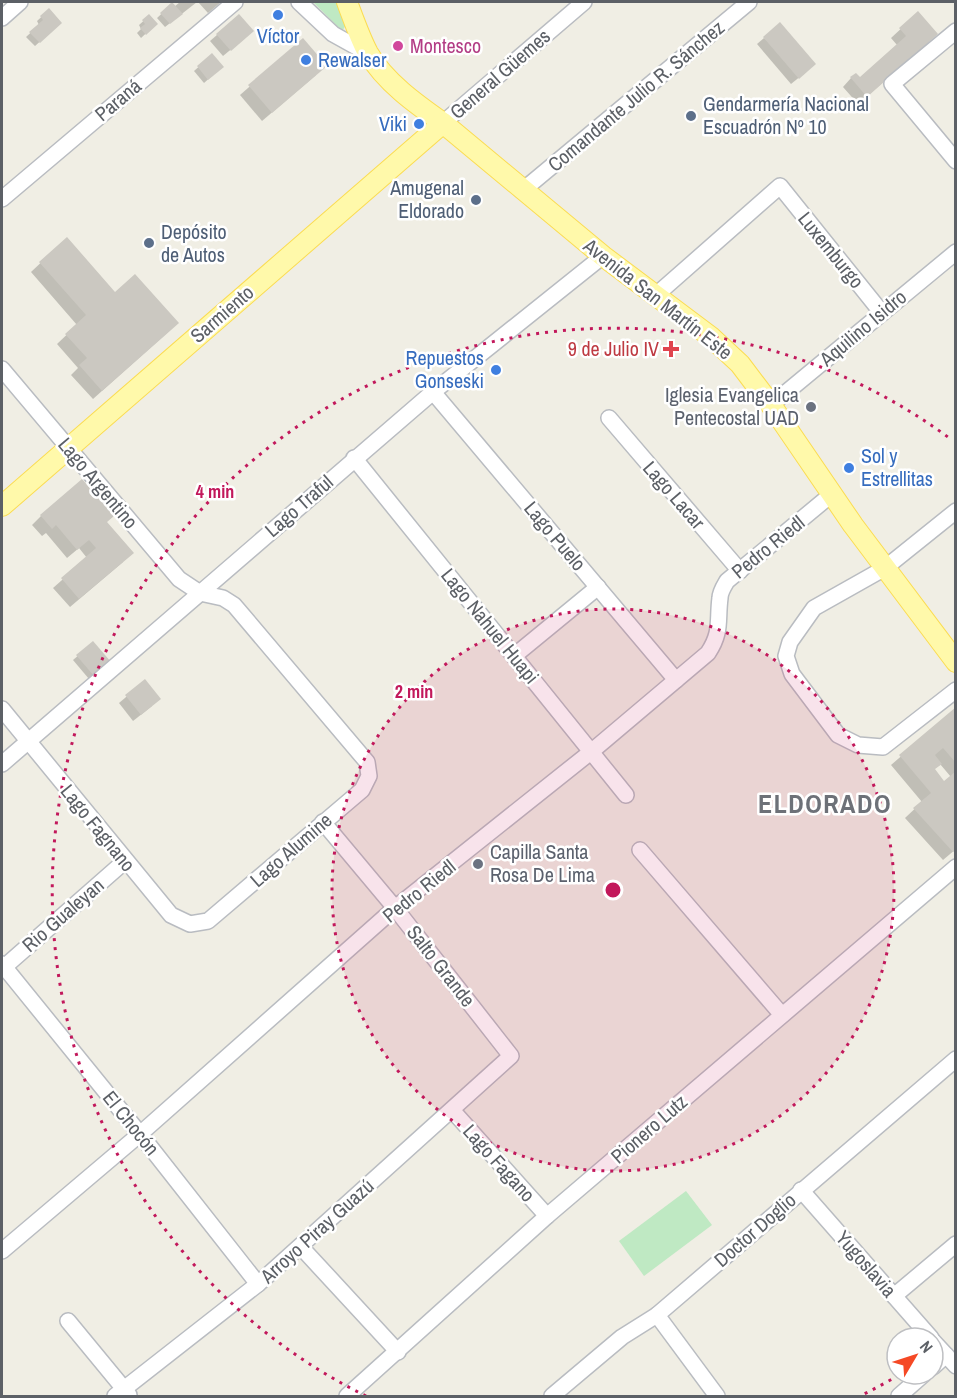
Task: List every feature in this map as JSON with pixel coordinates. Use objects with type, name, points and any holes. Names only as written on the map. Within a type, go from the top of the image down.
[{"type":"main road","name":"Avenida San Martín Este","points":[[347,2],[369,54],[389,79],[522,191],[603,256],[711,337],[740,364],[885,568],[956,662]]},
{"type":"main road","name":"Sarmiento","points":[[2,506],[443,123]]},
{"type":"street","points":[[2,18],[20,2]]},
{"type":"street","name":"Paraná","points":[[2,199],[235,2]]},
{"type":"street","points":[[299,2],[333,34],[369,54]]},
{"type":"street","name":"General Güemes","points":[[443,123],[584,2]]},
{"type":"street","name":"Comandante Julio R. Sánchez","points":[[522,191],[749,2]]},
{"type":"street","points":[[956,31],[892,84],[956,161]]},
{"type":"street","name":"Luxemburgo","points":[[655,296],[780,186],[882,313]]},
{"type":"street","name":"Aquilino Isidro","points":[[771,405],[956,252]]},
{"type":"street","name":"Lago Traful","points":[[2,764],[354,458],[603,256]]},
{"type":"street","name":"Lago Argentino","points":[[2,369],[179,579],[200,592]]},
{"type":"street","name":"Lago Puelo","points":[[433,392],[676,680]]},
{"type":"street","name":"Lago Lacar","points":[[609,418],[740,571]]},
{"type":"street","name":"Lago Nahuel Huapi","points":[[354,458],[626,795]]},
{"type":"street","name":"Pedro Riedl","points":[[2,1251],[140,1134],[396,908],[592,752],[708,653],[716,642],[719,630],[720,596],[727,581],[832,494]]},
{"type":"street","points":[[956,511],[885,568],[814,608],[789,642],[786,656],[792,674],[838,735],[858,745],[883,747],[956,690]]},
{"type":"street","points":[[514,656],[598,587]]},
{"type":"street","name":"Lago Alumine","points":[[200,592],[223,598],[234,605],[367,762],[369,776],[362,790],[208,921]]},
{"type":"street","name":"Lago Fagnano","points":[[2,709],[171,915],[190,924],[208,921]]},
{"type":"street","name":"Salto Grande","points":[[324,822],[396,908],[511,1056]]},
{"type":"street","points":[[640,850],[782,1016]]},
{"type":"street","name":"Rio Gualeyan","points":[[2,967],[125,861]]},
{"type":"street","name":"Pionero Lutz","points":[[347,1396],[547,1216],[956,867]]},
{"type":"street","name":"El Chocón","points":[[2,967],[140,1134],[258,1284]]},
{"type":"street","name":"Arroyo Piray Guazú","points":[[123,1394],[301,1247],[511,1056]]},
{"type":"street","name":"Doctor Doglio","points":[[552,1396],[622,1337],[657,1315],[956,1059]]},
{"type":"street","name":"Lago Fagano","points":[[452,1110],[547,1216]]},
{"type":"street","name":"Yugoslavia","points":[[801,1190],[921,1326]]},
{"type":"street","points":[[894,1296],[956,1244]]},
{"type":"street","points":[[301,1247],[398,1352]]},
{"type":"street","points":[[657,1315],[717,1396]]},
{"type":"street","points":[[68,1322],[123,1394]]},
{"type":"street","points":[[899,1396],[910,1386]]},
{"type":"green space","points":[[313,2],[338,2],[347,24],[342,31]]},
{"type":"green space","points":[[686,1191],[712,1225],[644,1276],[619,1241]]},
{"type":"building","points":[[172,2],[183,14],[170,24],[160,13]]},
{"type":"building","points":[[49,8],[62,23],[40,43],[29,32],[43,20],[40,16]]},
{"type":"building","points":[[918,11],[938,34],[867,97],[850,77],[856,73],[860,77],[906,36],[899,28]]},
{"type":"building","points":[[149,14],[158,24],[146,35],[140,28],[145,24],[142,20]]},
{"type":"building","points":[[239,14],[254,31],[231,51],[216,34]]},
{"type":"building","points":[[780,22],[816,64],[799,79],[763,37]]},
{"type":"building","points":[[303,38],[327,66],[272,113],[248,85]]},
{"type":"building","points":[[212,53],[224,67],[208,80],[197,66]]},
{"type":"building","points":[[67,237],[115,292],[135,274],[179,323],[102,391],[79,365],[87,358],[65,334],[86,315],[39,262]]},
{"type":"building","points":[[82,479],[114,516],[107,522],[134,553],[79,599],[61,578],[96,548],[89,540],[77,550],[56,525],[52,529],[40,515]]},
{"type":"building","points":[[93,641],[111,662],[94,676],[76,655]]},
{"type":"building","points":[[145,679],[161,699],[141,715],[125,695]]},
{"type":"building","points":[[956,707],[956,763],[943,748],[935,755],[942,764],[935,769],[944,781],[956,771],[956,850],[953,852],[913,808],[931,793],[899,755]]},
{"type":"place","name":"Víctor","points":[[278,15]]},
{"type":"place","name":"Montesco","points":[[398,46]]},
{"type":"place","name":"Rewalser","points":[[306,60]]},
{"type":"place","name":"Gendarmería Nacional Escuadrón Nº 10","points":[[691,116]]},
{"type":"place","name":"Viki","points":[[419,124]]},
{"type":"place","name":"Amugenal Eldorado","points":[[476,200]]},
{"type":"place","name":"Depósito de Autos","points":[[149,243]]},
{"type":"place","name":"9 de Julio IV","points":[[671,349]]},
{"type":"place","name":"Repuestos Gonseski","points":[[496,370]]},
{"type":"place","name":"Iglesia Evangelica Pentecostal UAD","points":[[811,407]]},
{"type":"place","name":"Sol y Estrellitas","points":[[849,468]]},
{"type":"place","name":"Capilla Santa Rosa De Lima","points":[[478,864]]},
{"type":"district","name":"ELDORADO","points":[[825,804]]}]
